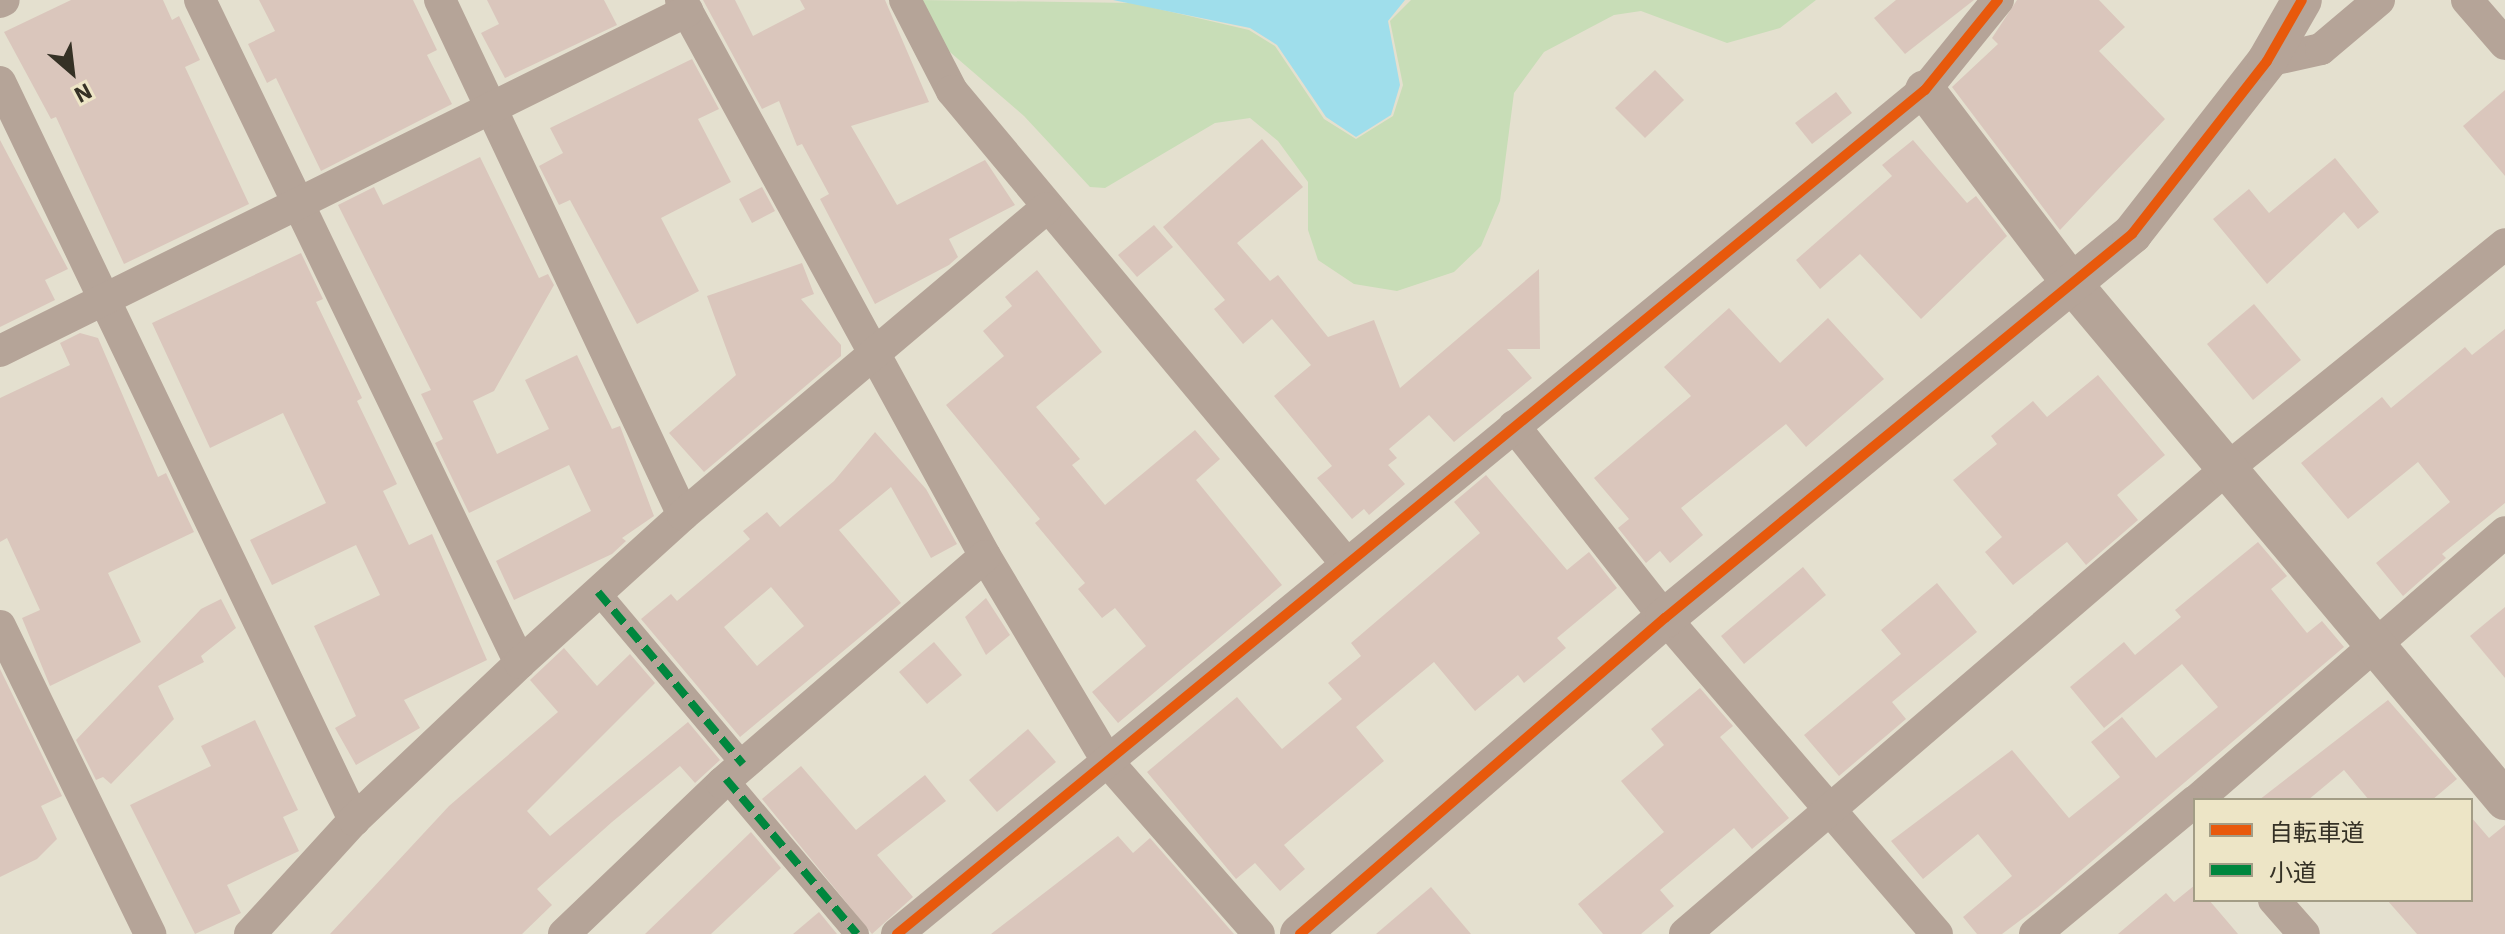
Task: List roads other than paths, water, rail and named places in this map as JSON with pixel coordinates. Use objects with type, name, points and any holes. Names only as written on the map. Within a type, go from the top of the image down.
[{"type":"street","points":[[200,0],[520,663]]},
{"type":"street","points":[[440,0],[683,515]]},
{"type":"street","points":[[905,0],[952,91],[1046,208],[1346,563]]},
{"type":"street","points":[[897,934],[1925,90],[1998,0]]},
{"type":"street","points":[[1300,934],[1665,618],[2074,286],[2132,234],[2267,61],[2302,0]]},
{"type":"street","points":[[2267,61],[2321,49],[2379,0]]},
{"type":"street","points":[[2467,0],[2505,44]]},
{"type":"street","points":[[0,351],[106,303],[493,112],[684,6],[985,556],[1107,761],[1259,934]]},
{"type":"street","points":[[0,82],[354,820]]},
{"type":"street","points":[[1925,90],[2074,286],[2224,471],[2505,800]]},
{"type":"street","points":[[250,934],[354,820],[520,663],[683,515],[875,357],[1046,208]]},
{"type":"street","points":[[1685,934],[2224,471],[2505,244]]},
{"type":"street","points":[[1514,426],[1665,618],[1833,808],[1937,934]]},
{"type":"street","points":[[2201,798],[2370,645],[2505,532]]},
{"type":"street","points":[[564,934],[734,772],[985,556]]},
{"type":"street","points":[[598,592],[857,934]]},
{"type":"street","points":[[0,626],[150,934]]},
{"type":"street","points":[[2035,934],[2193,805]]},
{"type":"street","points":[[2276,902],[2304,934]]},
{"type":"water","points":[[1113,0],[1405,0],[1388,21],[1400,85],[1391,115],[1356,137],[1326,117],[1277,45],[1250,28]]}]
